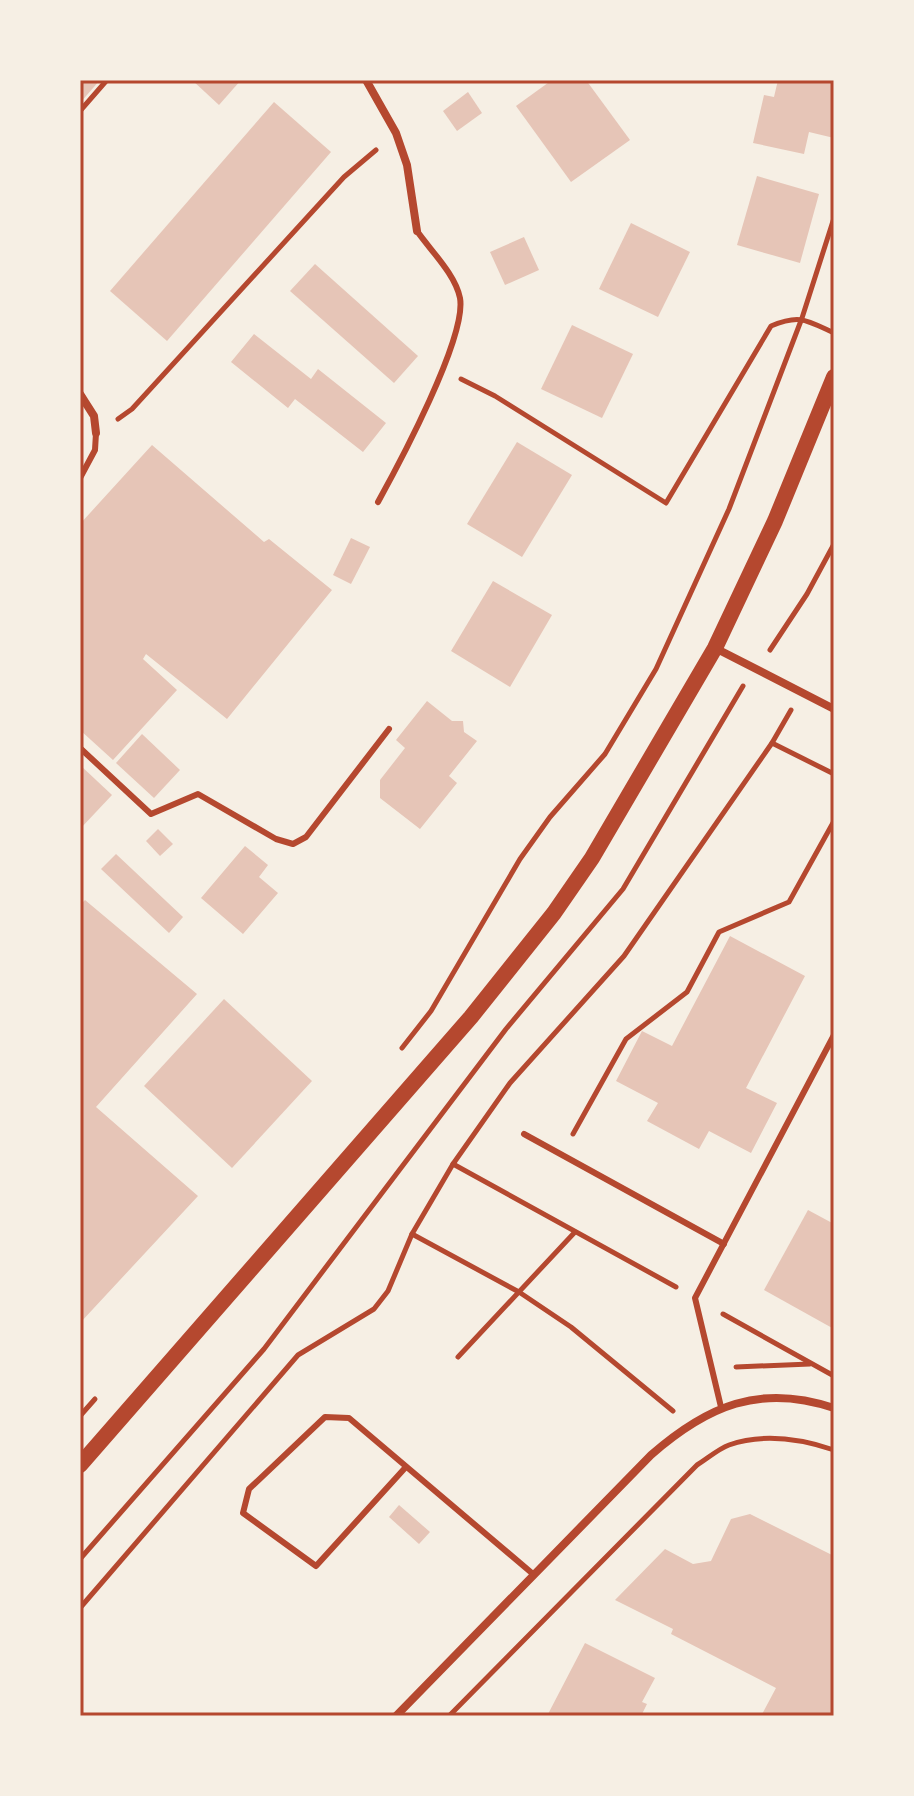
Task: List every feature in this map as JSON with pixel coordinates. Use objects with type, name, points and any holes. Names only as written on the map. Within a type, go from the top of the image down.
[{"type":"main road","points":[[80,1465],[461,1029],[554,913],[592,858],[711,655],[775,521],[834,377]]},
{"type":"street","points":[[366,80],[396,133],[407,165],[417,231]]},
{"type":"street","points":[[80,394],[94,416],[96,433]]},
{"type":"street","points":[[711,655],[757,669],[834,709]]},
{"type":"street","points":[[396,1716],[651,1455],[689,1424],[721,1407],[766,1397],[794,1397],[834,1408]]},
{"type":"lane","points":[[378,502],[407,451],[443,369],[461,312],[460,295],[451,278],[417,231]]},
{"type":"lane","points":[[80,478],[95,450],[96,433]]},
{"type":"lane","points":[[80,748],[151,814],[198,794],[276,839],[293,844],[306,837],[389,729]]},
{"type":"lane","points":[[721,1407],[695,1298],[834,1035]]},
{"type":"lane","points":[[524,1134],[724,1244]]},
{"type":"lane","points":[[405,1468],[316,1566],[243,1513],[249,1489],[325,1417],[349,1418],[533,1574]]},
{"type":"path","points":[[80,111],[107,80]]},
{"type":"path","points":[[96,433],[132,409],[344,177],[396,133]]},
{"type":"path","points":[[395,1056],[431,1011],[520,859],[550,817],[605,754],[656,669],[729,509],[802,318],[834,218]]},
{"type":"path","points":[[443,369],[495,396],[666,503],[771,326],[792,318],[802,318],[834,333]]},
{"type":"path","points":[[80,1559],[264,1349],[506,1029],[623,889],[743,686],[807,594],[834,544]]},
{"type":"path","points":[[711,655],[743,686]]},
{"type":"path","points":[[80,1608],[298,1355],[374,1309],[388,1291],[412,1234],[453,1164],[510,1083],[624,956],[772,743],[801,692]]},
{"type":"path","points":[[772,743],[834,774]]},
{"type":"path","points":[[569,1141],[626,1039],[687,992],[719,932],[789,902],[834,821]]},
{"type":"path","points":[[453,1164],[834,1376]]},
{"type":"path","points":[[458,1357],[576,1232]]},
{"type":"path","points":[[412,1234],[519,1292],[571,1327],[689,1424]]},
{"type":"path","points":[[711,1371],[747,1366],[812,1364]]},
{"type":"path","points":[[80,1416],[101,1393]]},
{"type":"path","points":[[449,1716],[697,1465],[728,1445],[760,1439],[789,1438],[834,1450]]},
{"type":"building","points":[[80,80],[100,80],[80,103]]},
{"type":"building","points":[[192,80],[241,80],[219,105]]},
{"type":"building","points":[[552,80],[586,80],[630,140],[571,182],[516,106]]},
{"type":"building","points":[[778,80],[834,80],[834,138],[809,132],[804,154],[753,143],[764,95],[774,97]]},
{"type":"building","points":[[468,92],[482,113],[457,131],[443,111]]},
{"type":"building","points":[[274,102],[331,152],[167,341],[110,291]]},
{"type":"building","points":[[757,176],[819,194],[800,263],[737,245]]},
{"type":"building","points":[[631,223],[690,252],[658,317],[599,289]]},
{"type":"building","points":[[524,237],[539,270],[505,285],[490,252]]},
{"type":"building","points":[[315,264],[418,356],[394,383],[290,291]]},
{"type":"building","points":[[572,325],[633,354],[602,418],[541,389]]},
{"type":"building","points":[[254,334],[311,379],[318,369],[386,423],[363,452],[295,399],[288,408],[231,362]]},
{"type":"building","points":[[517,442],[572,475],[522,557],[467,524]]},
{"type":"building","points":[[152,445],[264,542],[269,539],[332,590],[227,719],[146,654],[143,659],[177,690],[113,760],[80,730],[80,524]]},
{"type":"building","points":[[351,538],[370,547],[351,584],[333,575]]},
{"type":"building","points":[[493,581],[552,615],[510,687],[451,651]]},
{"type":"building","points":[[427,701],[452,721],[463,721],[464,732],[477,741],[449,776],[457,783],[420,829],[380,798],[380,780],[405,748],[396,740]]},
{"type":"building","points":[[142,734],[180,770],[154,798],[116,763]]},
{"type":"building","points":[[80,765],[112,795],[80,829]]},
{"type":"building","points":[[158,829],[173,844],[160,856],[146,841]]},
{"type":"building","points":[[245,846],[268,865],[259,877],[278,893],[243,934],[201,898]]},
{"type":"building","points":[[116,854],[183,917],[169,933],[101,869]]},
{"type":"building","points":[[85,900],[197,994],[96,1107],[198,1196],[80,1323],[80,905]]},
{"type":"building","points":[[730,936],[805,976],[746,1088],[777,1103],[751,1153],[709,1131],[699,1149],[647,1121],[658,1103],[616,1081],[642,1031],[672,1046]]},
{"type":"building","points":[[224,999],[312,1081],[232,1168],[144,1086]]},
{"type":"building","points":[[808,1210],[834,1224],[834,1329],[764,1290]]},
{"type":"building","points":[[399,1505],[430,1532],[419,1544],[389,1517]]},
{"type":"building","points":[[750,1514],[834,1556],[834,1716],[761,1716],[776,1688],[671,1634],[673,1629],[615,1600],[665,1549],[693,1564],[711,1561],[731,1519]]},
{"type":"building","points":[[585,1643],[655,1678],[642,1702],[647,1704],[641,1716],[547,1716]]}]
